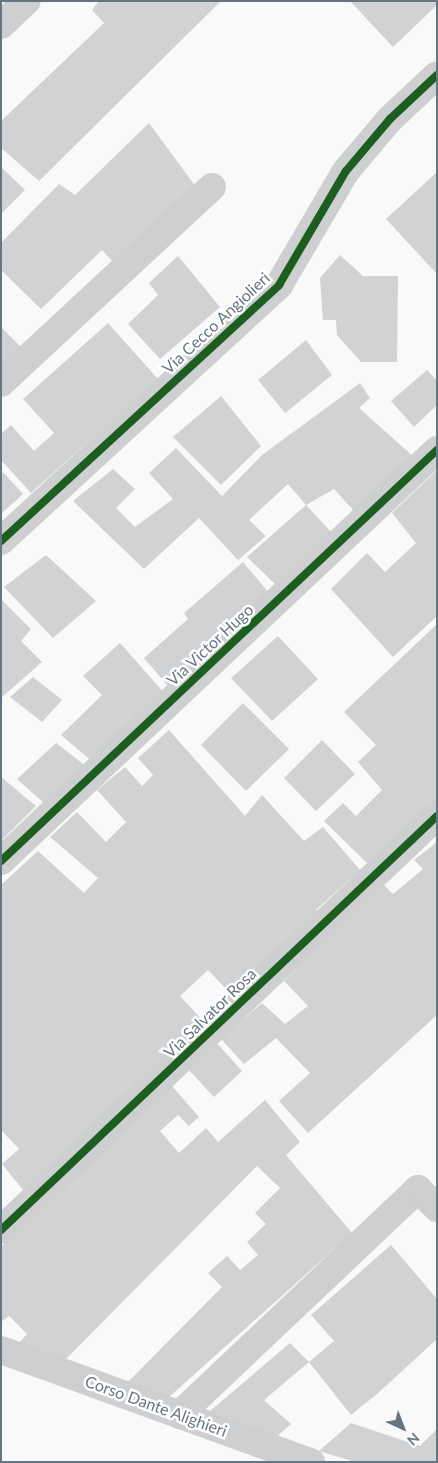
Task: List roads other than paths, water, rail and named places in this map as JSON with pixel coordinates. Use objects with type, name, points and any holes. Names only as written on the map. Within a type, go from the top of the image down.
[{"type":"street","points":[[1,25],[27,1]]},
{"type":"street","name":"Via Cecco Angiolieri","points":[[1,541],[279,285],[346,171],[390,119],[437,75]]},
{"type":"street","points":[[1,383],[212,186]]},
{"type":"street","name":"Via Victor Hugo","points":[[1,861],[437,450]]},
{"type":"street","name":"Via Salvator Rosa","points":[[1,1230],[437,816]]},
{"type":"street","points":[[179,1415],[418,1189],[437,1208]]},
{"type":"street","name":"Corso Dante Alighieri","points":[[1,1350],[310,1462]]}]
